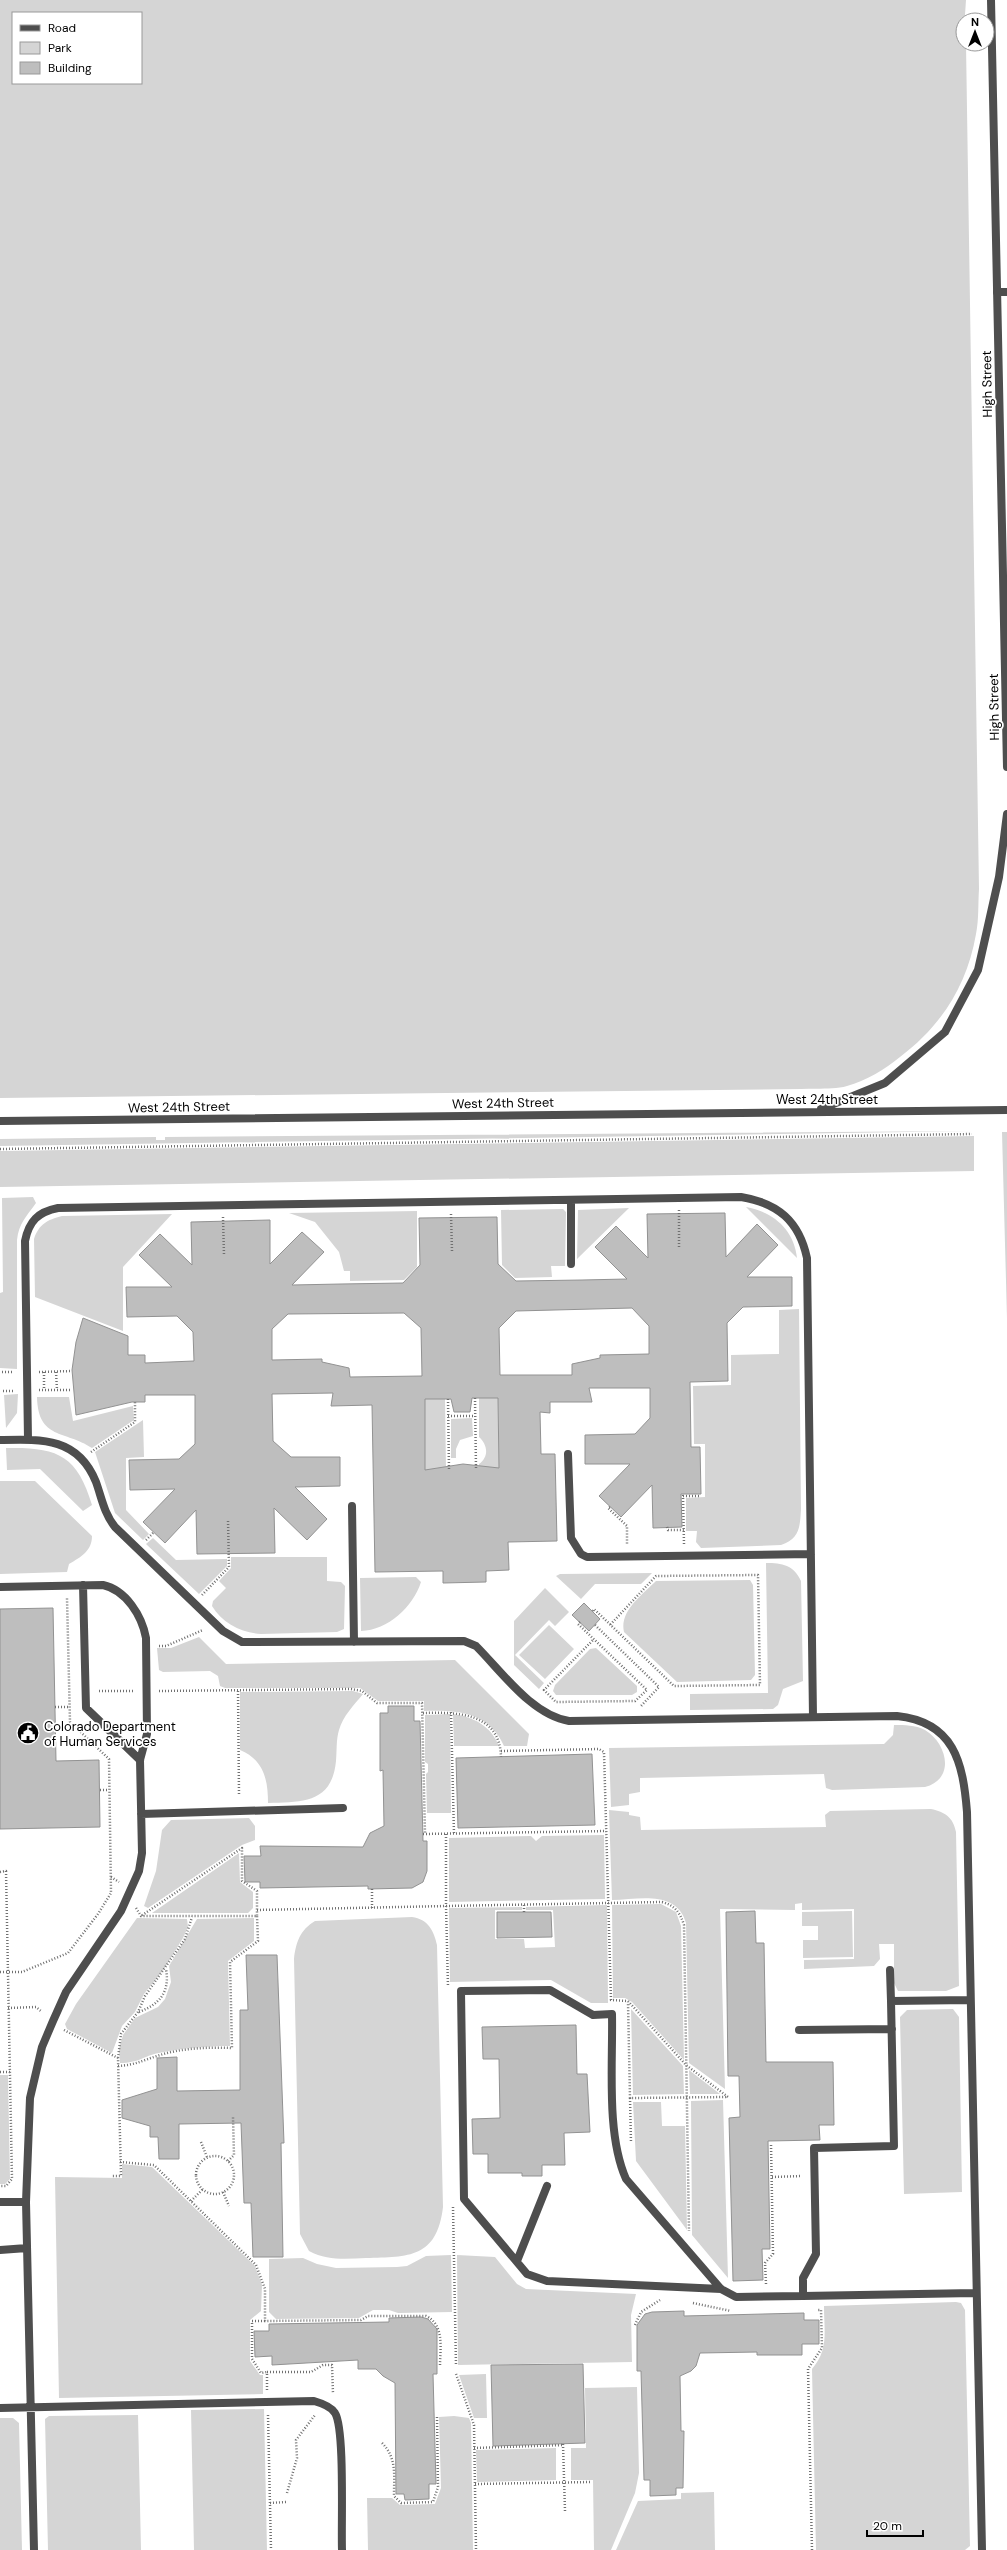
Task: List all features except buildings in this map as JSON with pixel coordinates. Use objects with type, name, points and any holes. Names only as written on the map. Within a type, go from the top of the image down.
[{"type":"street","name":"High Street","points":[[991,0],[1007,767]]},
{"type":"street","points":[[998,292],[1007,292]]},
{"type":"street","points":[[817,1111],[885,1083],[945,1032],[978,970],[999,878],[1007,814]]},
{"type":"street","name":"West 24th Street","points":[[0,1121],[1007,1110]]},
{"type":"street","points":[[28,1439],[25,1241],[32,1222],[47,1210],[58,1208],[741,1197],[756,1200],[770,1205],[782,1214],[800,1233],[807,1258],[813,1717]]},
{"type":"street","points":[[571,1200],[571,1264]]},
{"type":"street","points":[[0,1440],[28,1439],[57,1443],[70,1448],[82,1458],[96,1483],[108,1518],[217,1625],[232,1638],[242,1642],[457,1640],[470,1643],[538,1709],[557,1719],[569,1721],[813,1717],[909,1718],[931,1725],[949,1741],[960,1768],[966,1804],[975,2293],[982,2550]]},
{"type":"street","points":[[568,1454],[569,1528],[571,1538],[576,1548],[587,1557],[811,1554]]},
{"type":"street","points":[[352,1506],[354,1642]]},
{"type":"street","points":[[83,1585],[86,1708],[140,1760]]},
{"type":"street","points":[[0,1586],[103,1585],[121,1592],[144,1625],[147,1647],[147,1734],[140,1760],[140,1865],[129,1897],[66,1992],[52,2020],[34,2076],[30,2098],[26,2202],[34,2550]]},
{"type":"street","points":[[141,1814],[343,1808]]},
{"type":"street","points":[[803,2296],[803,2278],[816,2254],[814,2148],[894,2146],[890,1970]]},
{"type":"street","points":[[721,2289],[547,2281],[527,2274],[464,2199],[461,1991],[550,1990],[593,2015],[612,2014],[614,2138],[618,2162],[626,2179],[636,2193],[721,2289],[736,2297],[975,2293]]},
{"type":"street","points":[[891,2001],[970,2000]]},
{"type":"street","points":[[799,2030],[892,2029]]},
{"type":"street","points":[[516,2261],[547,2186]]},
{"type":"street","points":[[0,2202],[26,2202]]},
{"type":"street","points":[[0,2250],[27,2248]]},
{"type":"street","points":[[0,2408],[314,2401],[322,2404],[333,2411],[338,2421],[340,2433],[342,2550]]},
{"type":"path","points":[[0,1149],[972,1134]]},
{"type":"path","points":[[679,1199],[679,1248]]},
{"type":"path","points":[[451,1202],[452,1251]]},
{"type":"path","points":[[223,1205],[224,1255]]},
{"type":"path","points":[[44,1372],[44,1390]]},
{"type":"path","points":[[56,1372],[57,1390]]},
{"type":"path","points":[[475,1398],[476,1469]]},
{"type":"path","points":[[448,1399],[449,1470]]},
{"type":"path","points":[[82,1458],[136,1422],[135,1402]]},
{"type":"path","points":[[448,1416],[475,1416]]},
{"type":"path","points":[[684,1556],[683,1496],[701,1496]]},
{"type":"path","points":[[610,1507],[608,1508],[627,1526],[627,1557]]},
{"type":"path","points":[[194,1603],[229,1567],[228,1520]]},
{"type":"path","points":[[667,1527],[668,1530],[684,1530]]},
{"type":"path","points":[[593,1611],[594,1609],[610,1625],[674,1686],[760,1685],[758,1575],[656,1576],[610,1625]]},
{"type":"path","points":[[0,1972],[22,1972],[68,1952],[98,1914],[110,1893],[109,1759],[72,1725],[69,1707],[67,1597],[60,1597]]},
{"type":"path","points":[[580,1622],[578,1624],[594,1639],[646,1690],[635,1701],[556,1702],[544,1690],[594,1639]]},
{"type":"path","points":[[147,1647],[166,1646],[217,1625]]},
{"type":"path","points":[[595,1625],[659,1687],[638,1708]]},
{"type":"path","points":[[238,1690],[239,1794]]},
{"type":"path","points":[[211,1691],[358,1690],[376,1703],[422,1703],[424,1834],[606,1831]]},
{"type":"path","points":[[55,1707],[69,1707]]},
{"type":"path","points":[[423,1713],[451,1712],[469,1716],[483,1722],[496,1736],[501,1751],[501,1757]]},
{"type":"path","points":[[451,1712],[454,1834]]},
{"type":"path","points":[[501,1751],[598,1749],[604,1752],[610,2000],[628,2002],[686,2065],[728,2097],[630,2098]]},
{"type":"path","points":[[100,1790],[110,1790]]},
{"type":"path","points":[[446,1834],[446,1906]]},
{"type":"path","points":[[118,2066],[136,2065],[158,2055],[209,2047],[232,2048],[230,1962],[258,1941],[257,1891],[242,1881],[242,1848],[141,1916]]},
{"type":"path","points":[[0,1872],[6,1872],[12,2179],[6,2186],[0,2186]]},
{"type":"path","points":[[372,1889],[372,1908]]},
{"type":"path","points":[[129,1897],[141,1916]]},
{"type":"path","points":[[257,1910],[662,1902],[670,1904],[681,1916],[684,1925],[689,2237],[685,2232]]},
{"type":"path","points":[[524,1905],[524,1912]]},
{"type":"path","points":[[141,1916],[257,1916]]},
{"type":"path","points":[[112,2176],[120,2176],[118,2058],[120,2034],[138,2012],[145,1996],[166,1969],[185,1939],[192,1916]]},
{"type":"path","points":[[138,2012],[160,2000],[167,1984],[166,1969]]},
{"type":"path","points":[[628,2002],[631,2144]]},
{"type":"path","points":[[8,2008],[36,2007],[64,2030],[118,2058]]},
{"type":"path","points":[[61,2038],[64,2030]]},
{"type":"path","points":[[0,2072],[10,2072]]},
{"type":"path","points":[[228,2161],[234,2155],[233,2116]]},
{"type":"path","points":[[201,2142],[207,2158]]},
{"type":"path","points":[[766,2286],[765,2263],[772,2254],[771,2144]]},
{"type":"path","points":[[219,2156],[228,2161],[233,2166],[234,2179],[228,2190],[210,2193],[202,2188],[197,2180],[196,2173],[201,2162],[207,2158],[219,2156]]},
{"type":"path","points":[[120,2162],[154,2165],[256,2265],[265,2288],[265,2322]]},
{"type":"path","points":[[772,2177],[815,2176]]},
{"type":"path","points":[[191,2201],[202,2188]]},
{"type":"path","points":[[223,2192],[229,2206]]},
{"type":"path","points":[[760,2286],[774,2286]]},
{"type":"path","points":[[692,2303],[735,2311]]},
{"type":"path","points":[[812,2550],[808,2369],[822,2348],[821,2310],[814,2310]]},
{"type":"path","points":[[333,2411],[332,2365],[323,2365],[311,2372],[260,2373],[252,2359],[252,2322],[361,2320],[368,2316],[426,2316],[434,2320],[439,2329],[440,2366]]},
{"type":"path","points":[[267,2372],[271,2550]]},
{"type":"path","points":[[456,2374],[474,2425],[476,2550]]},
{"type":"path","points":[[288,2493],[297,2458],[296,2440],[322,2404]]},
{"type":"path","points":[[382,2443],[392,2454],[394,2496],[401,2502],[433,2502],[438,2487],[437,2417]]},
{"type":"path","points":[[474,2448],[563,2444],[564,2511]]},
{"type":"path","points":[[475,2484],[591,2482]]},
{"type":"path","points":[[270,2502],[286,2502]]},
{"type":"green space","points":[[0,0],[966,0],[965,12],[955,12],[955,52],[966,52],[979,889],[978,923],[972,953],[966,971],[959,988],[940,1018],[915,1045],[888,1066],[861,1081],[842,1087],[0,1098]]},
{"type":"green space","points":[[973,1131],[0,1146],[0,1139],[156,1137],[156,1140],[165,1140],[165,1137]]},
{"type":"green space","points":[[1002,1132],[1007,1132],[1007,1318]]},
{"type":"green space","points":[[974,1136],[974,1171],[0,1187],[0,1151]]},
{"type":"green space","points":[[33,1197],[36,1203],[21,1225],[17,1240],[17,1369],[0,1368],[0,1293],[3,1292],[2,1198]]},
{"type":"green space","points":[[746,1207],[765,1213],[787,1230],[792,1238],[797,1258]]},
{"type":"green space","points":[[629,1208],[577,1259],[578,1210]]},
{"type":"green space","points":[[563,1209],[566,1212],[565,1266],[551,1266],[552,1277],[515,1278],[502,1265],[501,1210]]},
{"type":"green space","points":[[417,1211],[417,1267],[404,1280],[350,1281],[350,1271],[344,1271],[339,1252],[315,1222],[289,1213]]},
{"type":"green space","points":[[172,1214],[123,1267],[123,1331],[35,1297],[34,1239],[38,1230],[44,1223],[62,1216]]},
{"type":"green space","points":[[799,1309],[801,1509],[798,1531],[792,1539],[781,1545],[701,1548],[696,1542],[697,1531],[686,1531],[686,1498],[705,1497],[705,1444],[694,1444],[693,1386],[731,1385],[731,1355],[779,1354],[779,1310]]},
{"type":"green space","points":[[18,1394],[17,1413],[6,1428],[4,1395]]},
{"type":"green space","points":[[37,1397],[69,1397],[73,1421],[133,1406],[134,1420],[92,1448],[82,1442],[55,1432],[48,1427],[42,1421]]},
{"type":"green space","points":[[479,1398],[498,1398],[499,1469],[479,1469],[479,1464],[486,1454],[486,1447],[479,1437]]},
{"type":"green space","points":[[425,1399],[445,1399],[446,1470],[425,1471]]},
{"type":"green space","points":[[472,1418],[473,1436],[460,1440],[456,1449],[456,1458],[451,1458],[451,1419]]},
{"type":"green space","points":[[143,1420],[144,1457],[126,1458],[126,1510],[149,1534],[143,1540],[115,1513],[95,1452]]},
{"type":"green space","points":[[6,1448],[38,1449],[51,1452],[62,1457],[71,1464],[79,1474],[92,1505],[83,1511],[40,1469],[7,1470]]},
{"type":"green space","points":[[0,1481],[35,1481],[92,1536],[92,1541],[88,1550],[82,1556],[69,1564],[67,1572],[0,1574]]},
{"type":"green space","points":[[153,1538],[176,1560],[227,1559],[227,1566],[199,1594],[146,1544]]},
{"type":"green space","points":[[231,1557],[327,1557],[327,1581],[341,1582],[345,1586],[344,1629],[337,1632],[261,1634],[247,1632],[233,1626],[221,1617],[212,1606],[213,1601],[226,1588],[219,1581],[231,1568]]},
{"type":"green space","points":[[766,1563],[782,1564],[791,1568],[795,1571],[801,1581],[803,1681],[783,1689],[778,1705],[773,1709],[690,1710],[690,1694],[768,1693]]},
{"type":"green space","points":[[652,1573],[641,1584],[595,1584],[581,1599],[556,1576],[560,1574]]},
{"type":"green space","points":[[416,1577],[421,1582],[417,1591],[406,1608],[398,1616],[381,1626],[371,1630],[361,1631],[360,1578]]},
{"type":"green space","points":[[750,1580],[753,1585],[755,1675],[751,1680],[677,1682],[624,1632],[623,1624],[628,1610],[656,1581]]},
{"type":"green space","points":[[545,1588],[569,1612],[555,1626],[549,1620],[515,1655],[544,1683],[539,1689],[514,1665],[514,1621]]},
{"type":"green space","points":[[549,1625],[574,1649],[545,1679],[519,1655]]},
{"type":"green space","points":[[199,1637],[226,1664],[455,1660],[529,1734],[527,1746],[504,1746],[498,1735],[490,1726],[481,1720],[471,1715],[449,1711],[424,1711],[424,1701],[378,1701],[360,1688],[225,1688],[220,1686],[218,1676],[210,1671],[163,1672],[159,1670],[157,1648],[171,1648]]},
{"type":"green space","points":[[596,1648],[637,1686],[637,1692],[632,1695],[556,1695],[553,1691],[555,1685],[590,1649]]},
{"type":"green space","points":[[353,1691],[363,1694],[343,1720],[339,1730],[337,1738],[336,1761],[329,1785],[314,1797],[304,1800],[268,1803],[267,1786],[263,1772],[254,1759],[240,1750],[240,1692]]},
{"type":"green space","points":[[450,1714],[451,1813],[427,1813],[426,1774],[428,1772],[428,1764],[425,1762],[425,1715]]},
{"type":"green space","points":[[453,1714],[468,1717],[481,1724],[496,1739],[499,1746],[454,1746]]},
{"type":"green space","points":[[894,1725],[921,1728],[933,1736],[939,1743],[945,1760],[941,1777],[935,1783],[925,1787],[832,1790],[826,1788],[824,1774],[640,1778],[640,1792],[629,1794],[629,1805],[611,1807],[609,1748],[884,1744],[893,1735]]},
{"type":"green space","points":[[931,1809],[948,1816],[953,1822],[956,1832],[959,1986],[946,1991],[898,1991],[894,1983],[894,1944],[879,1944],[880,1959],[874,1966],[804,1969],[804,1960],[854,1959],[854,1909],[802,1910],[802,1903],[795,1904],[795,1910],[720,1909],[725,2089],[689,2063],[686,1923],[681,1912],[675,1905],[666,1901],[645,1898],[612,1900],[609,1810],[629,1812],[629,1815],[640,1817],[641,1830],[826,1827],[825,1815],[830,1811]]},
{"type":"green space","points":[[249,1818],[255,1826],[255,1840],[242,1845],[148,1908],[144,1906],[156,1871],[162,1830],[171,1820]]},
{"type":"green space","points":[[604,1835],[605,1899],[449,1902],[449,1838],[531,1836],[536,1841],[542,1836]]},
{"type":"green space","points":[[239,1853],[240,1882],[253,1892],[253,1908],[248,1913],[152,1913]]},
{"type":"green space","points":[[661,1904],[676,1912],[681,1926],[684,2060],[632,2002],[625,1998],[613,1998],[612,1905]]},
{"type":"green space","points":[[607,1905],[608,2003],[591,2003],[551,1980],[450,1982],[449,1908],[522,1907],[522,1910],[495,1910],[495,1939],[524,1939],[525,1948],[555,1947],[553,1910],[526,1910],[526,1907]]},
{"type":"green space","points":[[852,1911],[853,1957],[803,1958],[803,1940],[818,1940],[818,1926],[802,1926],[802,1912]]},
{"type":"green space","points":[[412,1917],[422,1920],[429,1926],[437,1945],[443,2207],[440,2224],[434,2236],[427,2245],[408,2255],[351,2259],[330,2258],[309,2251],[300,2234],[294,1959],[296,1947],[302,1932],[315,1921]]},
{"type":"green space","points":[[137,1918],[187,1919],[188,1927],[164,1969],[144,1994],[135,2012],[122,2026],[112,2053],[67,2029],[65,2024],[76,2004]]},
{"type":"green space","points":[[254,1918],[254,1941],[228,1961],[230,2046],[176,2050],[154,2054],[132,2062],[120,2063],[119,2049],[123,2035],[135,2018],[158,2007],[165,1999],[171,1982],[169,1966],[197,1919]]},
{"type":"green space","points":[[631,2009],[683,2066],[684,2094],[633,2095]]},
{"type":"green space","points":[[953,2009],[959,2017],[962,2192],[904,2194],[900,2017],[907,2010]]},
{"type":"green space","points":[[689,2070],[720,2094],[690,2094]]},
{"type":"green space","points":[[0,2075],[8,2075],[10,2179],[5,2184],[0,2184]]},
{"type":"green space","points":[[723,2100],[728,2278],[692,2235],[691,2101]]},
{"type":"green space","points":[[633,2102],[661,2102],[662,2126],[685,2126],[687,2230],[636,2161]]},
{"type":"green space","points":[[122,2164],[152,2167],[255,2266],[262,2285],[261,2311],[250,2320],[250,2361],[260,2375],[263,2375],[263,2394],[59,2398],[55,2177],[122,2178]]},
{"type":"green space","points":[[451,2255],[452,2312],[398,2313],[389,2310],[373,2310],[359,2318],[276,2319],[269,2312],[269,2259],[303,2258],[317,2264],[336,2268],[397,2267],[407,2266],[426,2256]]},
{"type":"green space","points":[[457,2255],[495,2257],[517,2284],[526,2289],[636,2294],[631,2315],[632,2362],[458,2365]]},
{"type":"green space","points":[[961,2303],[965,2310],[970,2546],[965,2550],[816,2550],[812,2369],[821,2354],[823,2347],[825,2332],[824,2306]]},
{"type":"green space","points":[[486,2374],[487,2418],[474,2418],[459,2375]]},
{"type":"green space","points":[[637,2387],[639,2473],[635,2493],[611,2550],[594,2550],[593,2480],[571,2480],[571,2448],[586,2448],[585,2388]]},
{"type":"green space","points":[[264,2409],[267,2550],[194,2550],[191,2410]]},
{"type":"green space","points":[[138,2415],[141,2550],[48,2550],[45,2419],[49,2416]]},
{"type":"green space","points":[[454,2416],[469,2418],[471,2423],[473,2550],[368,2550],[367,2498],[392,2498],[400,2505],[435,2504],[441,2488],[439,2417]]},
{"type":"green space","points":[[0,2418],[13,2418],[19,2423],[22,2550],[0,2550]]},
{"type":"green space","points":[[556,2448],[556,2480],[477,2482],[476,2450]]},
{"type":"green space","points":[[714,2492],[715,2550],[616,2550],[638,2501],[681,2499],[681,2493]]},
{"type":"place","name":"Colorado Department of Human Services","points":[[28,1733]]}]
